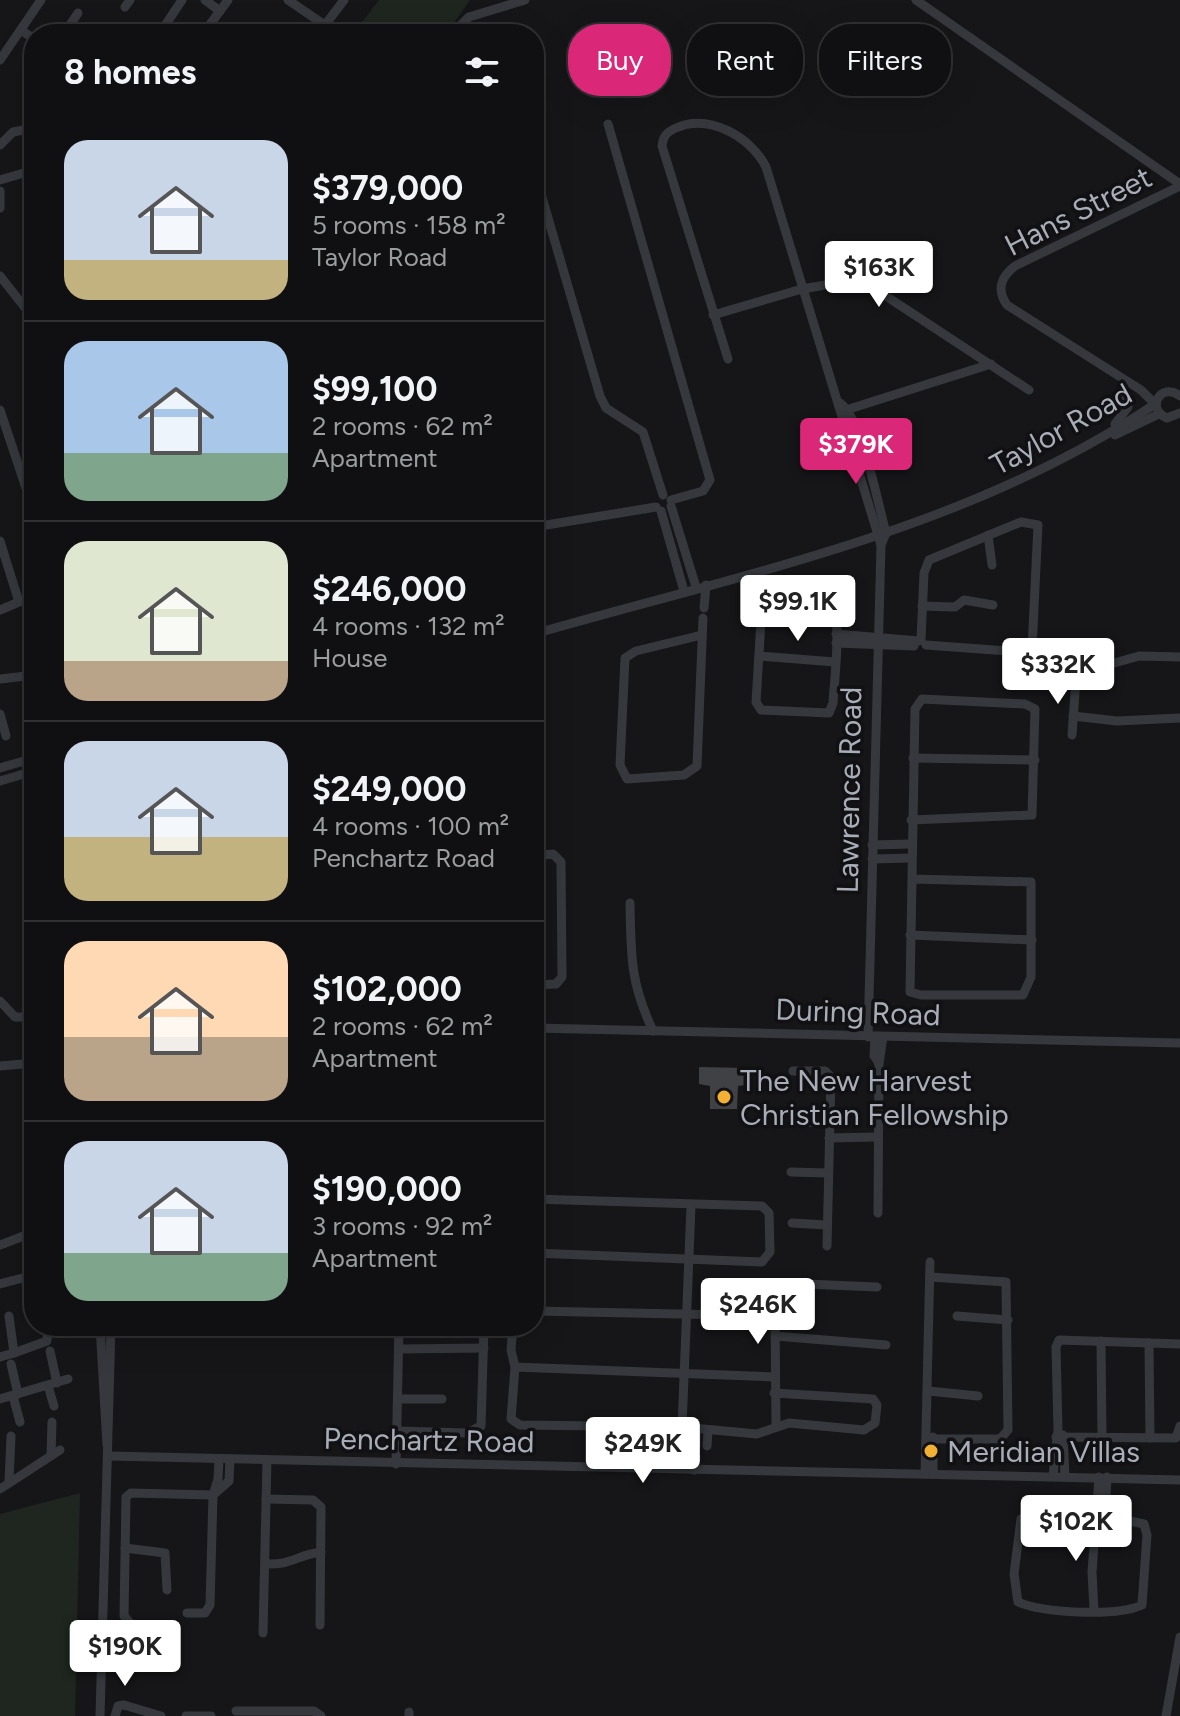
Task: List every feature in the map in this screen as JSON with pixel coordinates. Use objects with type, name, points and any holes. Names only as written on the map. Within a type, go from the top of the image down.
[{"type":"street","points":[[25,24],[41,0]]},
{"type":"street","points":[[166,24],[182,0]]},
{"type":"street","points":[[205,0],[220,11]]},
{"type":"street","points":[[210,24],[228,0]]},
{"type":"street","points":[[288,0],[324,24]]},
{"type":"street","points":[[326,24],[344,0]]},
{"type":"street","points":[[462,24],[469,17],[525,0]]},
{"type":"street","points":[[916,0],[1180,185]]},
{"type":"street","points":[[71,24],[78,13]]},
{"type":"street","points":[[0,60],[24,26]]},
{"type":"street","name":"Lawrence Road","points":[[728,359],[662,146],[666,133],[683,125],[712,123],[759,155],[766,167],[882,538],[872,845],[874,1056],[879,1063],[878,1213]]},
{"type":"street","points":[[608,124],[710,480],[703,491],[656,500],[684,591]]},
{"type":"street","points":[[1,143],[18,130],[24,129]]},
{"type":"street","points":[[0,180],[24,173]]},
{"type":"street","name":"Hans Street","points":[[1122,379],[1007,305],[1001,293],[1001,282],[1015,266],[1180,185]]},
{"type":"street","points":[[0,191],[0,208]]},
{"type":"street","points":[[544,204],[600,396],[610,411],[643,432],[701,586],[703,613],[697,766],[684,775],[627,779],[620,765],[625,658],[636,651],[702,635]]},
{"type":"street","points":[[0,276],[24,306]]},
{"type":"street","points":[[713,315],[802,289],[860,279],[1029,390]]},
{"type":"street","points":[[843,408],[991,364]]},
{"type":"street","points":[[1122,379],[1141,390],[1155,404],[1159,414],[1178,418]]},
{"type":"street","points":[[1093,441],[1124,415],[1128,398],[1122,379]]},
{"type":"street","points":[[1141,390],[1174,392]]},
{"type":"street","points":[[1155,404],[1174,392]]},
{"type":"street","name":"Taylor Road","points":[[990,495],[1093,441],[1155,404]]},
{"type":"street","points":[[0,410],[24,482]]},
{"type":"street","name":"Taylor Road","points":[[544,631],[882,538],[1028,483],[1159,414]]},
{"type":"street","points":[[544,526],[659,509]]},
{"type":"street","points":[[836,639],[1023,652],[1032,649],[1038,525],[1025,521],[929,560],[924,573],[921,643]]},
{"type":"street","points":[[988,535],[992,565]]},
{"type":"street","points":[[0,541],[19,602],[0,610]]},
{"type":"street","points":[[828,597],[834,602],[835,662],[829,713],[766,711],[756,706],[759,656],[763,618],[814,598],[828,597]]},
{"type":"street","points":[[922,606],[955,607],[964,600],[993,605]]},
{"type":"street","points":[[759,656],[835,662]]},
{"type":"street","points":[[1072,735],[1079,673],[1139,656],[1180,657]]},
{"type":"street","points":[[0,679],[24,676]]},
{"type":"street","points":[[911,820],[1028,817],[1034,809],[1037,715],[1029,705],[922,699],[915,704],[911,820],[909,990],[915,995],[1023,995],[1030,983],[1032,940],[1033,888],[1028,880],[912,879]]},
{"type":"street","points":[[0,714],[6,736]]},
{"type":"street","points":[[1073,716],[1117,721],[1180,718]]},
{"type":"street","points":[[913,758],[1035,760]]},
{"type":"street","points":[[0,768],[24,761]]},
{"type":"street","points":[[0,781],[24,774]]},
{"type":"street","points":[[872,845],[911,844]]},
{"type":"street","points":[[544,855],[553,854],[561,862],[562,977],[556,984],[544,985]]},
{"type":"street","points":[[872,859],[911,858]]},
{"type":"street","points":[[630,903],[633,985],[653,1031]]},
{"type":"street","points":[[910,935],[1032,940]]},
{"type":"street","points":[[1,1005],[15,1017]]},
{"type":"street","points":[[0,1020],[24,1017]]},
{"type":"street","name":"During Road","points":[[544,1028],[1180,1043]]},
{"type":"street","points":[[0,1066],[24,1064]]},
{"type":"street","points":[[793,1071],[829,1074],[827,1246]]},
{"type":"street","points":[[793,1122],[829,1123]]},
{"type":"street","points":[[829,1138],[877,1137]]},
{"type":"street","points":[[791,1172],[828,1173]]},
{"type":"street","points":[[544,1199],[765,1207],[769,1213],[770,1252],[762,1262],[544,1253]]},
{"type":"street","points":[[682,1427],[691,1206]]},
{"type":"street","points":[[792,1223],[827,1225]]},
{"type":"street","points":[[0,1245],[24,1236]]},
{"type":"street","points":[[929,1474],[930,1262]]},
{"type":"street","points":[[930,1277],[1004,1280],[1008,1289],[1008,1430],[1005,1437],[930,1436]]},
{"type":"street","points":[[0,1284],[24,1278]]},
{"type":"street","points":[[776,1425],[775,1316],[785,1282],[877,1287]]},
{"type":"street","points":[[544,1311],[775,1316]]},
{"type":"street","points":[[9,1316],[14,1353]]},
{"type":"street","points":[[957,1316],[1008,1320]]},
{"type":"street","points":[[0,1357],[47,1341],[47,1336]]},
{"type":"street","points":[[100,1336],[104,1437],[108,1452]]},
{"type":"street","points":[[100,1716],[111,1336]]},
{"type":"street","points":[[396,1464],[399,1336]]},
{"type":"street","points":[[397,1431],[467,1433],[478,1429],[484,1417],[484,1336]]},
{"type":"street","points":[[512,1336],[511,1350],[515,1367],[510,1401],[511,1419],[517,1424],[682,1427],[757,1434],[776,1425],[867,1430],[875,1423],[877,1405],[871,1398],[774,1393]]},
{"type":"street","points":[[775,1336],[886,1345]]},
{"type":"street","points":[[1065,1477],[1060,1435],[1057,1344],[1063,1339],[1180,1344]]},
{"type":"street","points":[[1101,1341],[1102,1438]]},
{"type":"street","points":[[1149,1343],[1150,1438]]},
{"type":"street","points":[[399,1349],[484,1348]]},
{"type":"street","points":[[50,1351],[54,1406]]},
{"type":"street","points":[[11,1364],[20,1422]]},
{"type":"street","points":[[515,1367],[774,1377]]},
{"type":"street","points":[[0,1399],[68,1379]]},
{"type":"street","points":[[929,1391],[978,1396]]},
{"type":"street","points":[[398,1399],[442,1399]]},
{"type":"street","points":[[0,1489],[56,1453],[52,1422]]},
{"type":"street","points":[[1060,1435],[1176,1438],[1180,1426]]},
{"type":"street","points":[[696,1429],[696,1446]]},
{"type":"street","points":[[707,1446],[708,1430]]},
{"type":"street","points":[[1053,1476],[1060,1435]]},
{"type":"street","points":[[9,1481],[11,1436]]},
{"type":"street","name":"Penchartz Road","points":[[108,1452],[396,1464],[1180,1480]]},
{"type":"street","points":[[694,1470],[696,1457]]},
{"type":"street","points":[[706,1470],[707,1457]]},
{"type":"street","points":[[187,1613],[205,1613],[209,1608],[213,1495],[224,1459]]},
{"type":"street","points":[[263,1633],[267,1460]]},
{"type":"street","points":[[1094,1610],[1092,1572],[1103,1477]]},
{"type":"street","points":[[149,1630],[133,1626],[124,1616],[125,1500],[129,1494],[213,1495]]},
{"type":"street","points":[[266,1499],[319,1503],[320,1625]]},
{"type":"street","points":[[1100,1517],[1144,1524],[1147,1535],[1145,1598],[1137,1608],[1057,1610],[1021,1604],[1016,1599],[1014,1574],[1021,1519],[1100,1517]]},
{"type":"street","points":[[125,1548],[165,1553],[167,1590]]},
{"type":"street","points":[[265,1564],[289,1564],[305,1554],[321,1552]]},
{"type":"street","points":[[1166,1716],[1180,1637]]},
{"type":"street","points":[[115,1716],[118,1706],[124,1705],[161,1716]]},
{"type":"street","points":[[236,1711],[314,1711],[321,1716]]},
{"type":"street","points":[[186,1716],[211,1716]]},
{"type":"shaded area","points":[[379,0],[470,0],[453,24],[361,24]]},
{"type":"shaded area","points":[[80,1493],[75,1716],[0,1716],[0,1514]]},
{"type":"building","name":"The New Harvest Christian Fellowship","points":[[699,1067],[746,1068],[746,1085],[738,1086],[737,1109],[710,1109],[710,1086],[699,1084]]},
{"type":"place","name":"The New Harvest Christian Fellowship","points":[[724,1097]]},
{"type":"place","name":"Meridian Villas","points":[[931,1451]]}]
